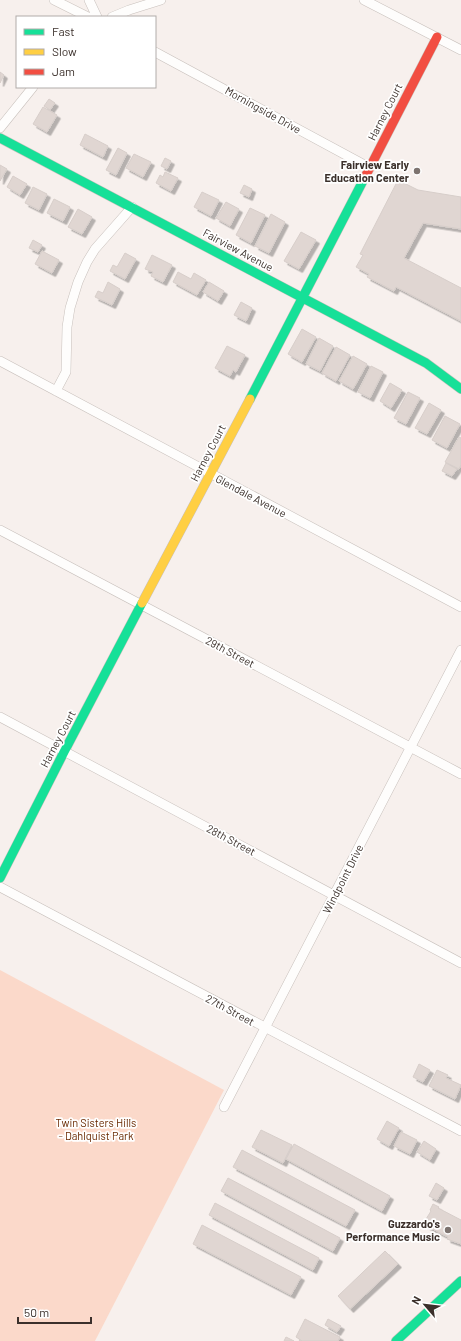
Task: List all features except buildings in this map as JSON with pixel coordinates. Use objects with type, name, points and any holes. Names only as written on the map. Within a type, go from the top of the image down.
[{"type":"street","points":[[54,0],[86,16]]},
{"type":"street","points":[[89,0],[97,16]]},
{"type":"street","points":[[115,16],[161,0]]},
{"type":"street","points":[[364,0],[461,50]]},
{"type":"street","points":[[133,16],[137,8]]},
{"type":"street","name":"Harney Court","points":[[0,878],[64,752],[142,606],[437,37]]},
{"type":"street","name":"Morningside Drive","points":[[156,53],[370,168]]},
{"type":"street","points":[[0,128],[32,88]]},
{"type":"street","name":"Fairview Avenue","points":[[0,138],[426,363],[461,389]]},
{"type":"street","points":[[56,391],[66,372],[65,346],[67,327],[72,298],[78,282],[95,249],[132,207]]},
{"type":"street","name":"Glendale Avenue","points":[[0,361],[461,607]]},
{"type":"street","name":"29th Street","points":[[0,530],[461,774]]},
{"type":"street","name":"Windpoint Drive","points":[[224,1107],[461,650]]},
{"type":"street","name":"28th Street","points":[[0,717],[461,963]]},
{"type":"street","name":"27th Street","points":[[0,887],[461,1131]]},
{"type":"street","points":[[396,1341],[461,1281]]},
{"type":"green space","name":"Twin Sisters Hills - Dahlquist Park","points":[[0,970],[224,1090],[95,1341],[0,1341]]},
{"type":"traffic: fast","points":[[0,138],[426,363],[461,389]]},
{"type":"traffic: fast","points":[[250,399],[365,177]]},
{"type":"traffic: fast","points":[[0,878],[142,603]]},
{"type":"traffic: fast","points":[[396,1341],[461,1281]]},
{"type":"traffic: slow","points":[[142,603],[250,399]]},
{"type":"traffic: jam","points":[[365,177],[437,37]]},
{"type":"place","name":"Fairview Early Education Center","points":[[417,171]]},
{"type":"place","name":"Guzzardo's Performance Music","points":[[448,1230]]}]
